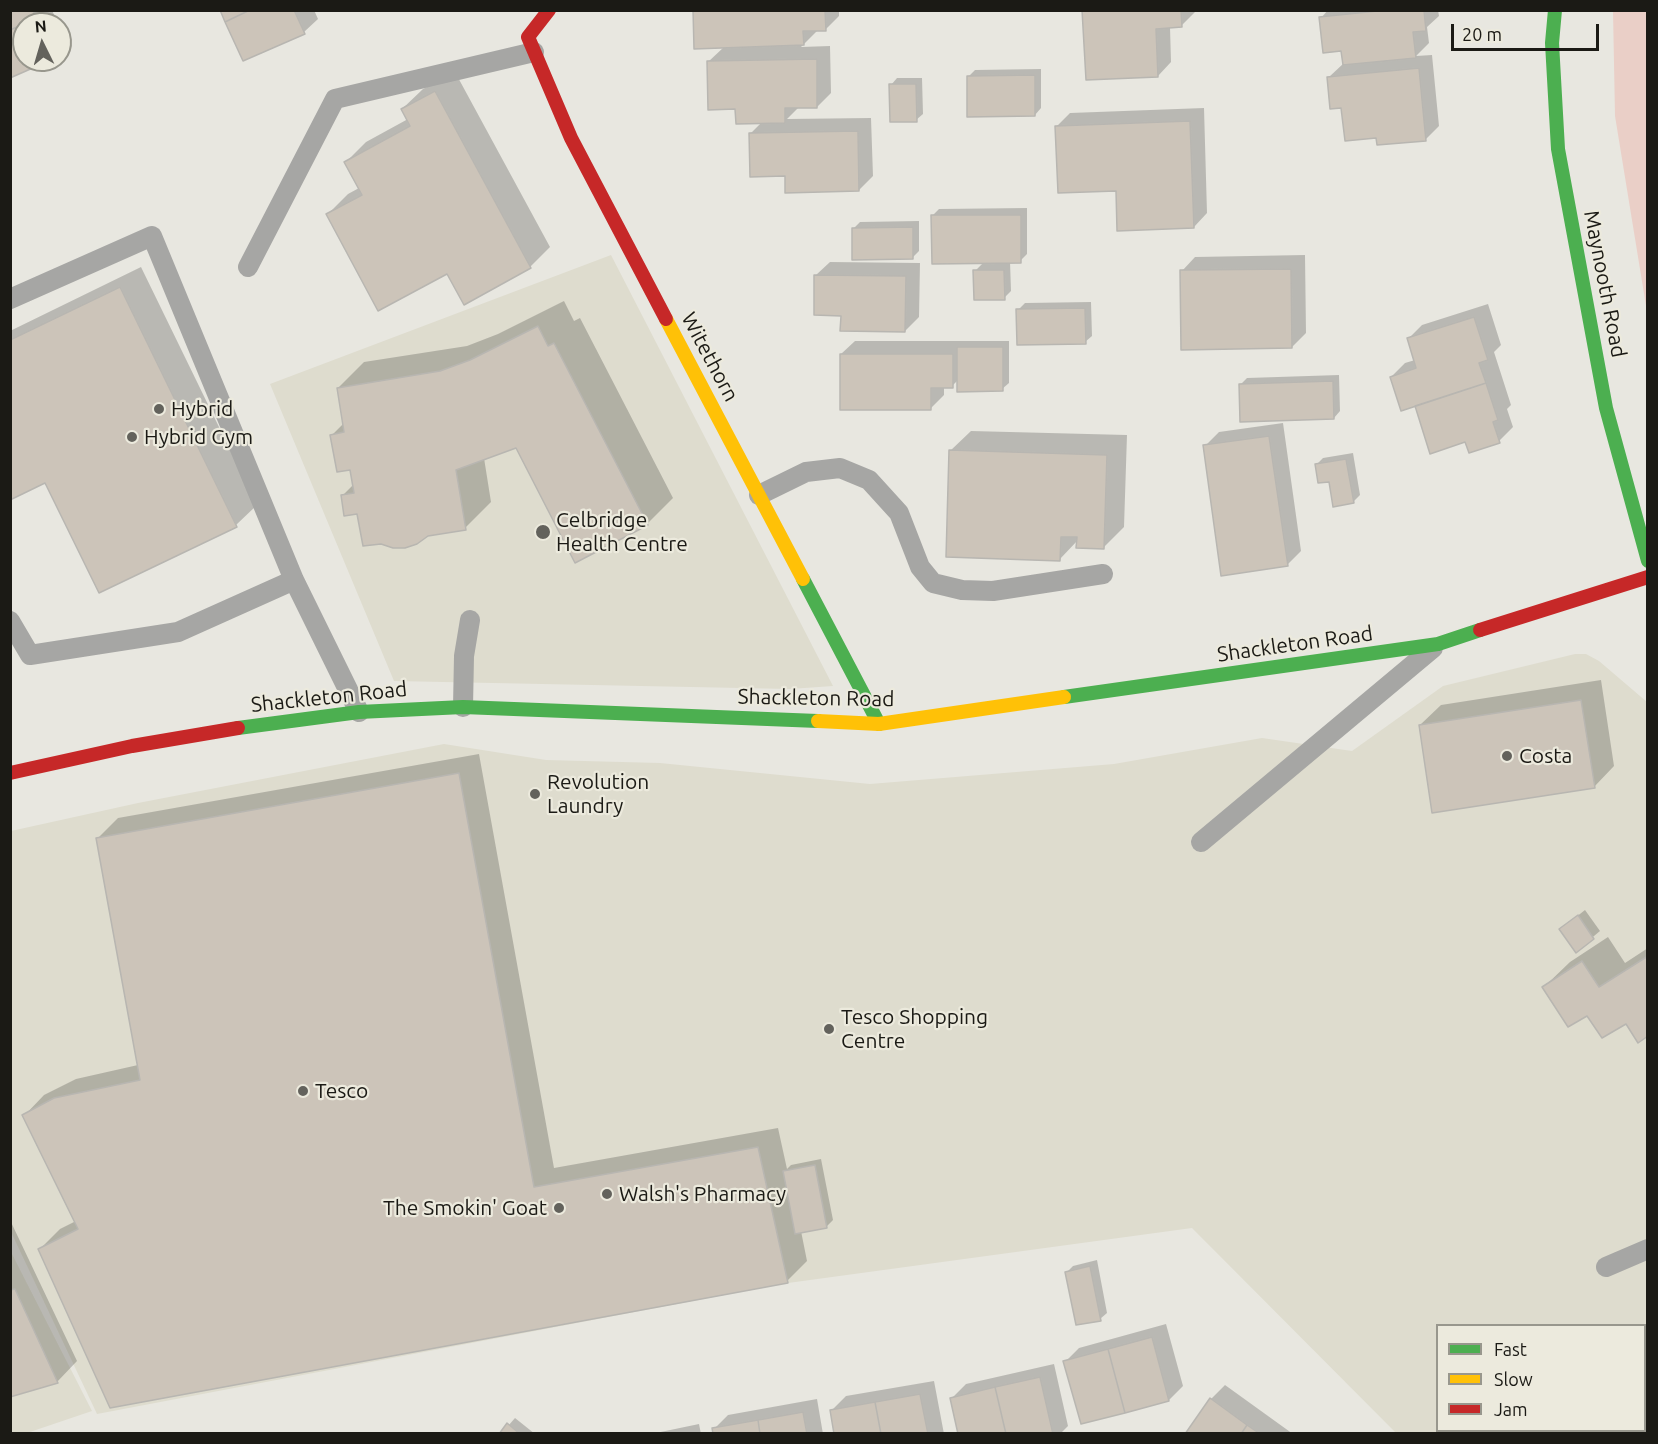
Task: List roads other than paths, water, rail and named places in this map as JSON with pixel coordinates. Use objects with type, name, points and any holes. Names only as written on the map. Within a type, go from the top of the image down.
[{"type":"street","name":"Witethorn","points":[[549,10],[528,37],[571,138],[879,724]]},
{"type":"street","name":"Maynooth Road","points":[[1555,10],[1552,43],[1558,149],[1606,408],[1647,561]]},
{"type":"street","name":"Shackleton Road","points":[[10,773],[144,744],[247,726],[359,712],[463,707],[879,724],[1438,644],[1647,577]]},
{"type":"lane","points":[[248,267],[335,99],[534,52]]},
{"type":"lane","points":[[10,299],[152,236],[294,580],[359,712]]},
{"type":"lane","points":[[759,495],[806,472],[840,468],[869,480],[899,513],[921,567],[927,575],[933,582],[962,590],[993,591],[1102,574]]},
{"type":"lane","points":[[10,621],[30,655],[178,632],[294,580]]},
{"type":"lane","points":[[463,707],[464,656],[470,620]]},
{"type":"lane","points":[[1201,842],[1438,644]]},
{"type":"lane","points":[[1606,1268],[1647,1249]]},
{"type":"place","name":"Hybrid","points":[[159,409]]},
{"type":"place","name":"Hybrid Gym","points":[[132,437]]},
{"type":"place","name":"Celbridge Health Centre","points":[[543,532]]},
{"type":"place","name":"Costa","points":[[1507,756]]},
{"type":"place","name":"Revolution Laundry","points":[[535,794]]},
{"type":"place","name":"Tesco Shopping Centre","points":[[829,1029]]},
{"type":"place","name":"Tesco","points":[[303,1091]]},
{"type":"place","name":"Walsh's Pharmacy","points":[[607,1194]]},
{"type":"place","name":"The Smokin' Goat","points":[[559,1208]]}]
